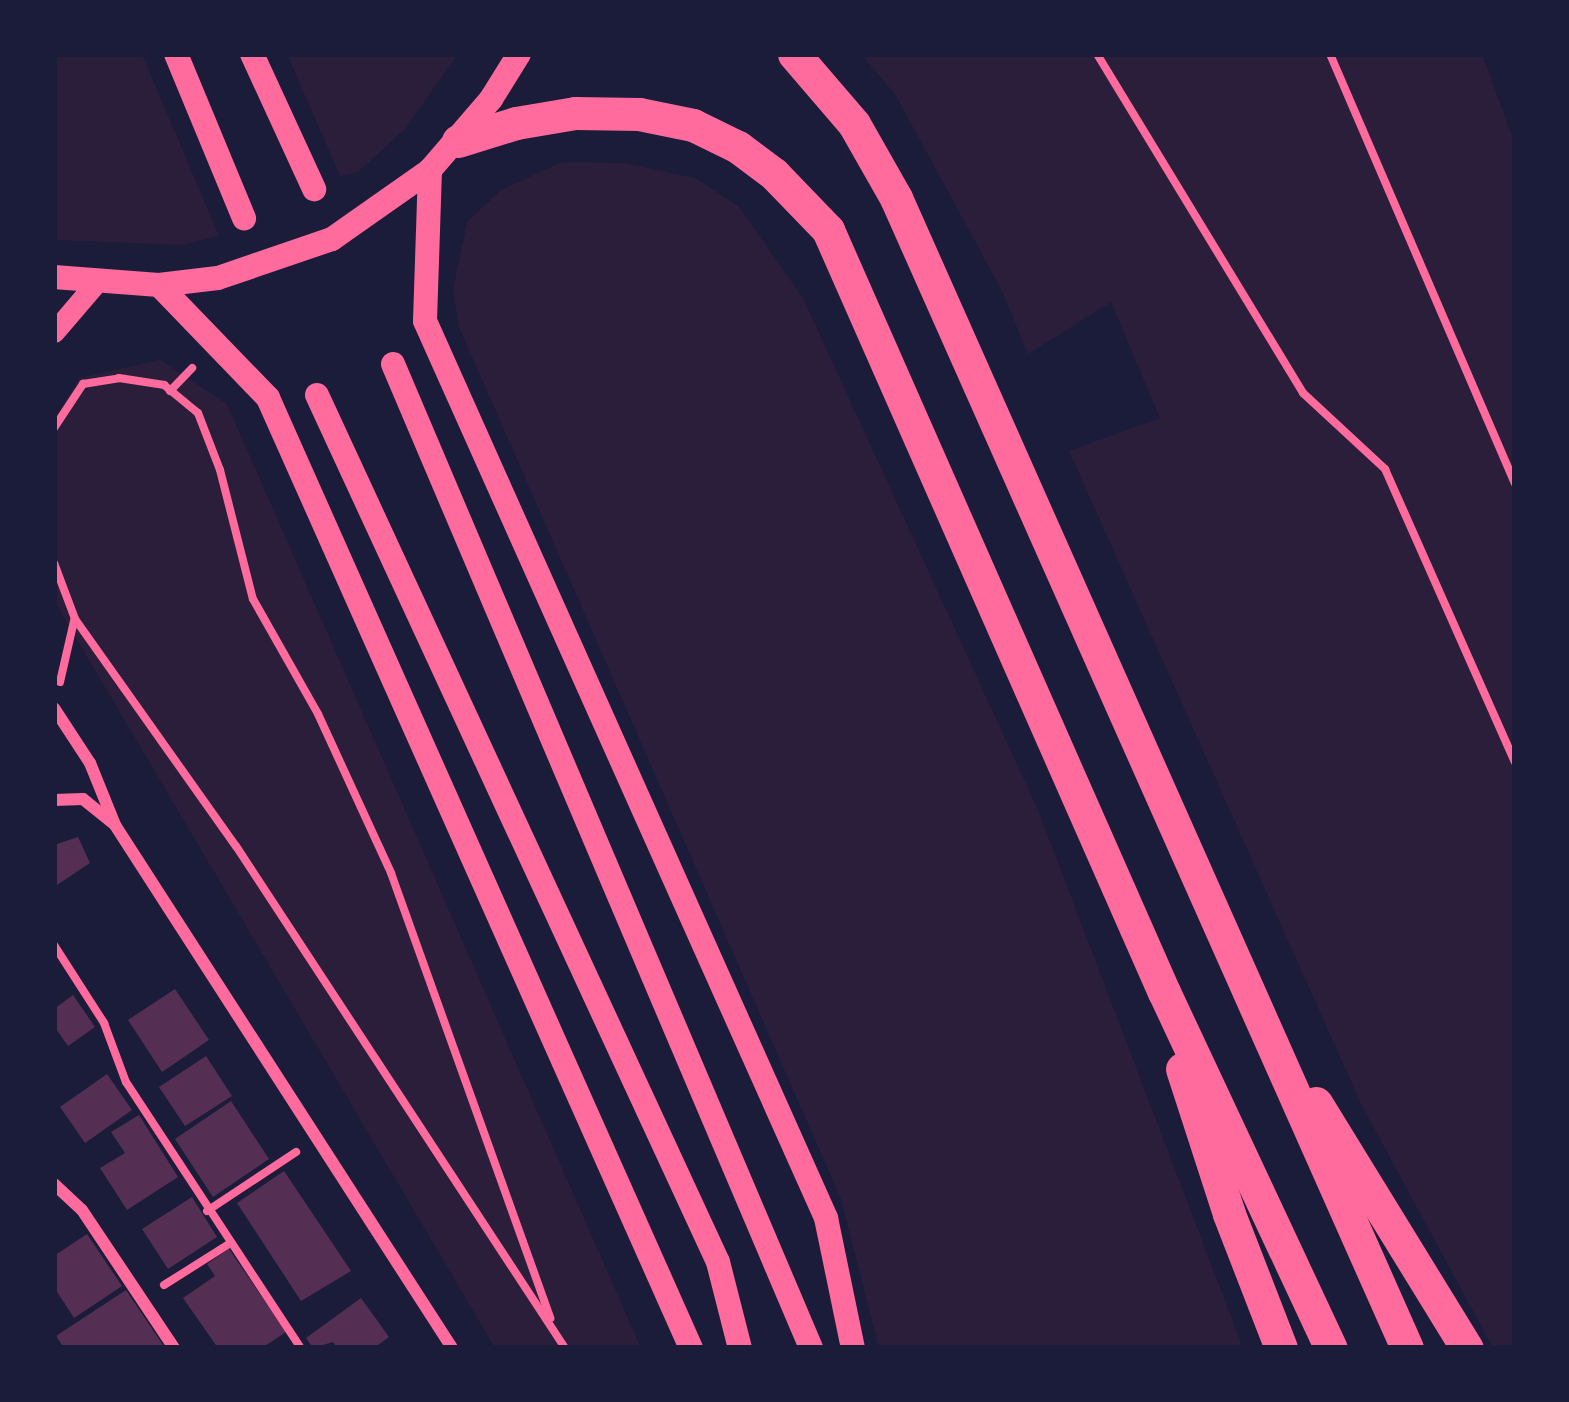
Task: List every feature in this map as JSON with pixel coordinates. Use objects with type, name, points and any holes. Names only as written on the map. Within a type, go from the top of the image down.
[{"type":"highway","points":[[794,54],[854,124],[896,198],[1407,1348]]},
{"type":"highway","points":[[458,141],[516,123],[575,113],[638,114],[693,125],[738,147],[816,214],[843,259],[1164,992],[1331,1348]]},
{"type":"highway","points":[[1240,978],[1467,1348]]},
{"type":"highway","points":[[1164,992],[1209,1156],[1281,1348]]},
{"type":"main road","points":[[176,54],[244,218]]},
{"type":"main road","points":[[252,54],[314,189]]},
{"type":"main road","points":[[54,277],[159,286],[218,278],[332,239],[430,170],[458,141],[519,54]]},
{"type":"main road","points":[[430,170],[425,321],[826,1218],[854,1348]]},
{"type":"main road","points":[[159,286],[268,398],[691,1348]]},
{"type":"main road","points":[[393,364],[811,1348]]},
{"type":"main road","points":[[317,395],[718,1262],[740,1348]]},
{"type":"street","points":[[54,332],[94,284]]},
{"type":"street","points":[[54,708],[90,763],[115,825],[452,1348]]},
{"type":"street","points":[[54,800],[82,799],[115,825]]},
{"type":"street","points":[[54,1184],[82,1210],[175,1348]]},
{"type":"path","points":[[1097,54],[1303,393],[1385,470],[1515,762]]},
{"type":"path","points":[[1330,54],[1515,484]]},
{"type":"path","points":[[170,391],[192,368]]},
{"type":"path","points":[[54,428],[83,384],[119,378],[170,391],[198,413],[220,470],[253,599],[318,714],[391,873],[550,1318],[565,1348]]},
{"type":"path","points":[[54,563],[74,619],[236,846],[550,1318]]},
{"type":"path","points":[[54,708],[74,619]]},
{"type":"path","points":[[54,945],[104,1023],[126,1082],[302,1348]]},
{"type":"path","points":[[207,1210],[317,1138]]},
{"type":"path","points":[[166,1283],[229,1244]]},
{"type":"shaded area","points":[[54,54],[142,54],[219,236],[181,245],[54,240]]},
{"type":"shaded area","points":[[287,54],[458,54],[405,129],[358,172],[340,176]]},
{"type":"shaded area","points":[[861,54],[1482,54],[1515,144],[1515,1348],[1493,1348],[1362,1106],[1069,451],[1160,418],[1111,302],[1028,354],[1002,291],[895,94]]},
{"type":"shaded area","points":[[562,162],[625,163],[695,178],[739,207],[803,298],[1038,810],[1243,1348],[879,1348],[841,1199],[459,327],[453,289],[467,222],[501,190]]},
{"type":"shaded area","points":[[160,360],[227,404],[641,1348],[495,1348],[56,604],[54,419],[79,378]]},
{"type":"building","points":[[78,837],[90,863],[54,887],[54,845]]},
{"type":"building","points":[[175,989],[209,1040],[162,1072],[128,1020]]},
{"type":"building","points":[[73,995],[95,1027],[68,1046],[54,1026],[54,1009]]},
{"type":"building","points":[[206,1056],[232,1096],[185,1126],[159,1087]]},
{"type":"building","points":[[107,1074],[132,1110],[85,1143],[60,1107]]},
{"type":"building","points":[[231,1101],[269,1159],[213,1197],[175,1139]]},
{"type":"building","points":[[139,1115],[178,1177],[127,1210],[100,1168],[125,1153],[111,1132]]},
{"type":"building","points":[[284,1171],[351,1271],[301,1301],[237,1203]]},
{"type":"building","points":[[192,1197],[217,1237],[168,1269],[142,1229]]},
{"type":"building","points":[[87,1234],[122,1286],[74,1318],[54,1287],[54,1256]]},
{"type":"building","points":[[229,1249],[286,1332],[262,1348],[218,1348],[183,1298],[215,1276],[207,1264]]},
{"type":"building","points":[[126,1290],[165,1348],[64,1348],[56,1336]]},
{"type":"building","points":[[361,1298],[389,1337],[374,1348],[337,1348],[333,1342],[313,1348],[306,1338]]}]
